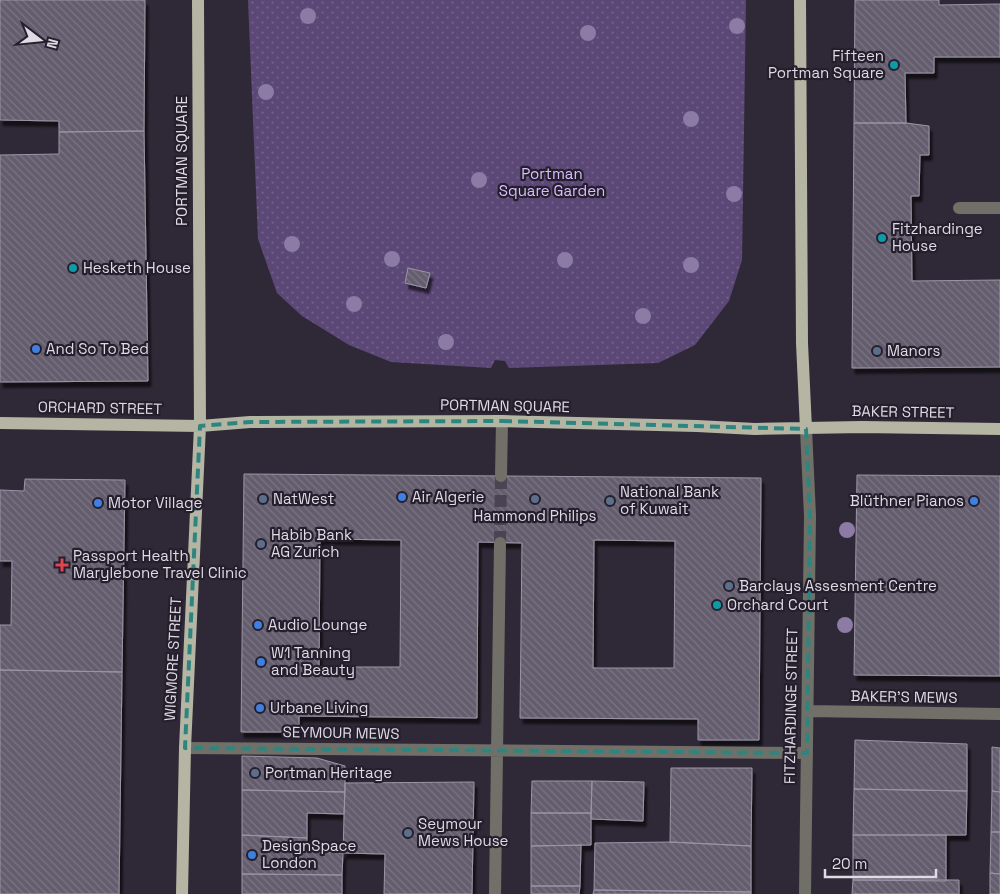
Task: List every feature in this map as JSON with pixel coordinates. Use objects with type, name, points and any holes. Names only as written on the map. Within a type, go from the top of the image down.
[{"type":"main road","name":"PORTMAN SQUARE","points":[[198,0],[200,426],[250,422],[502,422],[806,429]]},
{"type":"main road","points":[[800,0],[802,343],[806,429]]},
{"type":"main road","name":"ORCHARD STREET","points":[[0,423],[200,426]]},
{"type":"main road","name":"WIGMORE STREET","points":[[182,894],[185,748],[200,426]]},
{"type":"main road","name":"BAKER STREET","points":[[806,429],[862,427],[1000,429]]},
{"type":"street","points":[[959,208],[1000,208]]},
{"type":"street","points":[[501,476],[502,422]]},
{"type":"street","name":"FITZHARDINGE STREET","points":[[805,894],[810,516],[806,429]]},
{"type":"street","points":[[495,894],[500,542]]},
{"type":"street","name":"BAKER'S MEWS","points":[[808,711],[1000,714]]},
{"type":"street","name":"SEYMOUR MEWS","points":[[185,748],[807,753]]},
{"type":"highlighted area","points":[[502,421],[806,429],[810,516],[807,753],[185,748],[200,426],[250,422]]},
{"type":"green space","name":"Portman Square Garden","points":[[248,0],[746,0],[742,260],[729,301],[695,345],[658,363],[509,368],[505,361],[495,360],[491,368],[391,362],[349,345],[302,316],[277,293],[258,239]]},
{"type":"building","points":[[0,0],[145,0],[144,131],[59,132],[59,121],[0,120]]},
{"type":"building","name":"Fifteen Portman Square","points":[[855,0],[939,0],[939,5],[1000,4],[1000,57],[934,57],[934,73],[905,73],[906,123],[854,123]]},
{"type":"building","name":"Fitzhardinge House","points":[[854,123],[906,123],[929,126],[929,155],[920,155],[919,196],[911,196],[912,281],[1000,280],[1000,367],[852,368]]},
{"type":"building","name":"Hesketh House","points":[[144,131],[148,381],[0,382],[0,155],[59,154],[59,132]]},
{"type":"building","points":[[408,268],[430,273],[426,288],[405,283]]},
{"type":"building","name":"Orchard Court","points":[[244,474],[761,478],[759,740],[698,740],[698,719],[520,718],[522,543],[478,542],[477,718],[299,716],[299,732],[241,732]],"holes":[[[320,539],[401,540],[400,667],[319,667]],[[594,540],[675,541],[674,668],[593,668]]]},
{"type":"building","points":[[857,475],[1000,476],[1000,676],[854,675]]},
{"type":"building","points":[[25,479],[125,480],[122,672],[0,670],[0,625],[11,625],[12,561],[0,561],[0,490],[24,491]]},
{"type":"building","points":[[0,670],[122,672],[119,894],[0,894]]},
{"type":"building","points":[[855,740],[967,744],[967,791],[854,789]]},
{"type":"building","points":[[992,747],[1000,748],[1000,792],[992,791]]},
{"type":"building","points":[[242,756],[317,758],[345,766],[345,792],[242,790]]},
{"type":"building","points":[[671,768],[752,768],[751,846],[670,842]]},
{"type":"building","points":[[532,781],[592,781],[591,813],[531,813]]},
{"type":"building","points":[[592,781],[644,782],[643,821],[591,819]]},
{"type":"building","name":"Seymour Mews House","points":[[474,782],[472,894],[384,894],[385,854],[343,853],[345,783]]},
{"type":"building","points":[[854,789],[967,791],[966,835],[853,835]]},
{"type":"building","points":[[242,790],[345,792],[344,814],[307,813],[307,838],[242,835]]},
{"type":"building","points":[[992,791],[1000,792],[1000,832],[991,832]]},
{"type":"building","points":[[531,813],[591,813],[591,845],[531,846]]},
{"type":"building","points":[[991,832],[1000,832],[1000,874],[990,873]]},
{"type":"building","points":[[242,835],[307,838],[307,852],[343,853],[342,875],[242,874]]},
{"type":"building","points":[[853,835],[946,835],[946,881],[853,880]]},
{"type":"building","points":[[670,842],[751,846],[751,892],[594,890],[595,843]]},
{"type":"building","points":[[581,845],[580,886],[531,886],[531,846]]},
{"type":"building","points":[[990,873],[1000,874],[1000,894],[990,894]]},
{"type":"building","points":[[242,874],[342,875],[342,894],[242,894]]},
{"type":"building","points":[[853,880],[959,880],[959,894],[852,894]]},
{"type":"building","points":[[531,886],[580,886],[579,894],[531,894]]},
{"type":"building","points":[[594,890],[751,892],[751,894],[593,894]]},
{"type":"tunnel","points":[[500,543],[501,476]]},
{"type":"place","name":"Fifteen Portman Square","points":[[894,65]]},
{"type":"place","name":"Fitzhardinge House","points":[[882,238]]},
{"type":"place","name":"Hesketh House","points":[[73,268]]},
{"type":"place","name":"And So To Bed","points":[[36,349]]},
{"type":"place","name":"Manors","points":[[877,351]]},
{"type":"place","name":"Air Algerie","points":[[402,497]]},
{"type":"place","name":"NatWest","points":[[263,499]]},
{"type":"place","name":"Hammond Philips","points":[[535,499]]},
{"type":"place","name":"National Bank of Kuwait","points":[[610,501]]},
{"type":"place","name":"Blüthner Pianos","points":[[974,501]]},
{"type":"place","name":"Motor Village","points":[[98,503]]},
{"type":"place","name":"Habib Bank AG Zurich","points":[[261,544]]},
{"type":"place","name":"Passport Health Marylebone Travel Clinic","points":[[62,565]]},
{"type":"place","name":"Barclays Assesment Centre","points":[[729,586]]},
{"type":"place","name":"Orchard Court","points":[[717,605]]},
{"type":"place","name":"Audio Lounge","points":[[258,625]]},
{"type":"place","name":"W1 Tanning and Beauty","points":[[261,662]]},
{"type":"place","name":"Urbane Living","points":[[260,708]]},
{"type":"place","name":"Portman Heritage","points":[[255,773]]},
{"type":"place","name":"Seymour Mews House","points":[[408,833]]},
{"type":"place","name":"DesignSpace London","points":[[252,855]]}]
